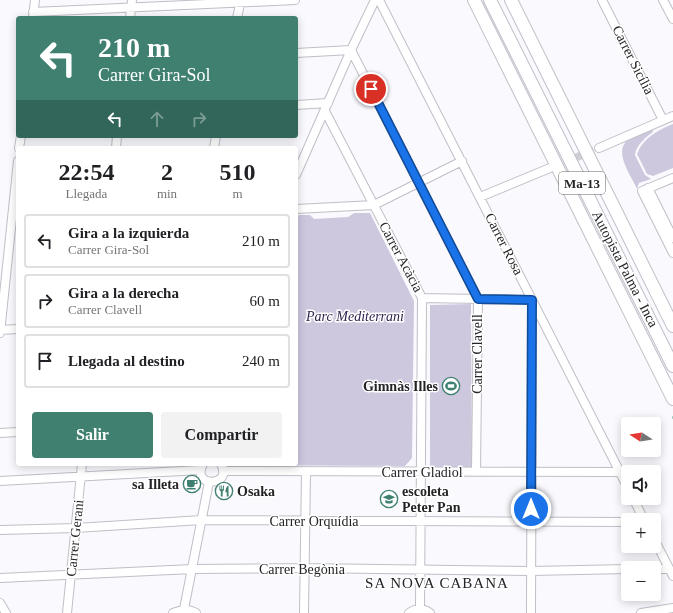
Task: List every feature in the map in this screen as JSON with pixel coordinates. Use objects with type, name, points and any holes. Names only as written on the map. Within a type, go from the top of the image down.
[{"type":"highway","points":[[474,0],[673,399]]},
{"type":"highway","name":"Autopista Palma - Inca","points":[[490,0],[673,366]]},
{"type":"highway","name":"Autopista Palma - Inca","points":[[510,0],[673,326]]},
{"type":"street","points":[[35,0],[33,15],[131,4],[295,0]]},
{"type":"street","points":[[300,157],[326,107],[375,0]]},
{"type":"street","name":"Carrer Rosa","points":[[380,0],[620,472]]},
{"type":"street","name":"Carrer Sicília","points":[[602,0],[663,120]]},
{"type":"street","points":[[663,0],[673,19]]},
{"type":"street","points":[[237,16],[240,1]]},
{"type":"street","points":[[130,16],[131,4]]},
{"type":"street","points":[[298,52],[351,50]]},
{"type":"street","name":"Carrer Clavell","points":[[351,50],[478,299],[476,472]]},
{"type":"street","points":[[298,105],[326,107]]},
{"type":"street","name":"Carrer Acàcia","points":[[326,107],[422,298],[420,609]]},
{"type":"street","points":[[599,148],[673,116]]},
{"type":"street","points":[[298,209],[374,205],[462,161]]},
{"type":"street","points":[[480,197],[550,168]]},
{"type":"street","points":[[673,178],[642,191],[673,253]]},
{"type":"street","points":[[648,188],[673,238]]},
{"type":"street","points":[[0,333],[15,225],[16,207]]},
{"type":"street","points":[[422,298],[532,300],[531,613]]},
{"type":"street","points":[[0,330],[16,329]]},
{"type":"street","points":[[0,433],[16,432]]},
{"type":"street","name":"Carrer Gerani","points":[[67,613],[82,466]]},
{"type":"street","points":[[0,481],[201,467],[202,478],[209,482],[220,479],[222,468]]},
{"type":"street","name":"Carrer Gladiol","points":[[222,468],[306,471],[620,472]]},
{"type":"street","points":[[304,613],[306,471]]},
{"type":"street","points":[[184,609],[209,482]]},
{"type":"street","name":"Carrer Orquídia","points":[[0,530],[76,528],[202,520],[621,522]]},
{"type":"street","points":[[661,553],[671,572]]},
{"type":"street","name":"Carrer Begònia","points":[[0,578],[193,569],[305,568],[531,571],[621,570]]},
{"type":"street","points":[[661,570],[671,572]]},
{"type":"street","points":[[0,603],[6,613]]},
{"type":"street","points":[[641,613],[673,608]]},
{"type":"street","points":[[173,613],[184,609],[196,613]]},
{"type":"street","points":[[409,613],[420,609],[424,609],[430,613]]},
{"type":"green space","points":[[673,124],[673,168],[653,176],[647,174],[637,154],[640,148],[652,135]]},
{"type":"green space","points":[[652,129],[653,132],[639,145],[635,155],[645,175],[651,179],[639,183],[637,189],[624,163],[622,150],[624,144],[629,139]]},
{"type":"green space","name":"Parc Mediterrani","points":[[354,213],[370,213],[414,301],[412,458],[405,466],[298,465],[298,216],[299,215],[310,215],[314,219],[348,217]]},
{"type":"green space","name":"Gimnàs Illes","points":[[471,304],[472,467],[430,467],[430,305]]},
{"type":"tunnel","points":[[553,167],[599,148]]},
{"type":"place","name":"Gimnàs Illes","points":[[451,386]]},
{"type":"place","name":"sa Illeta","points":[[192,484]]},
{"type":"place","name":"Osaka","points":[[224,491]]},
{"type":"place","name":"escoleta Peter Pan","points":[[389,499]]},
{"type":"district","name":"SA NOVA CABANA","points":[[437,583]]},
{"type":"route","points":[[371,89],[478,299],[532,300],[531,509]]}]
